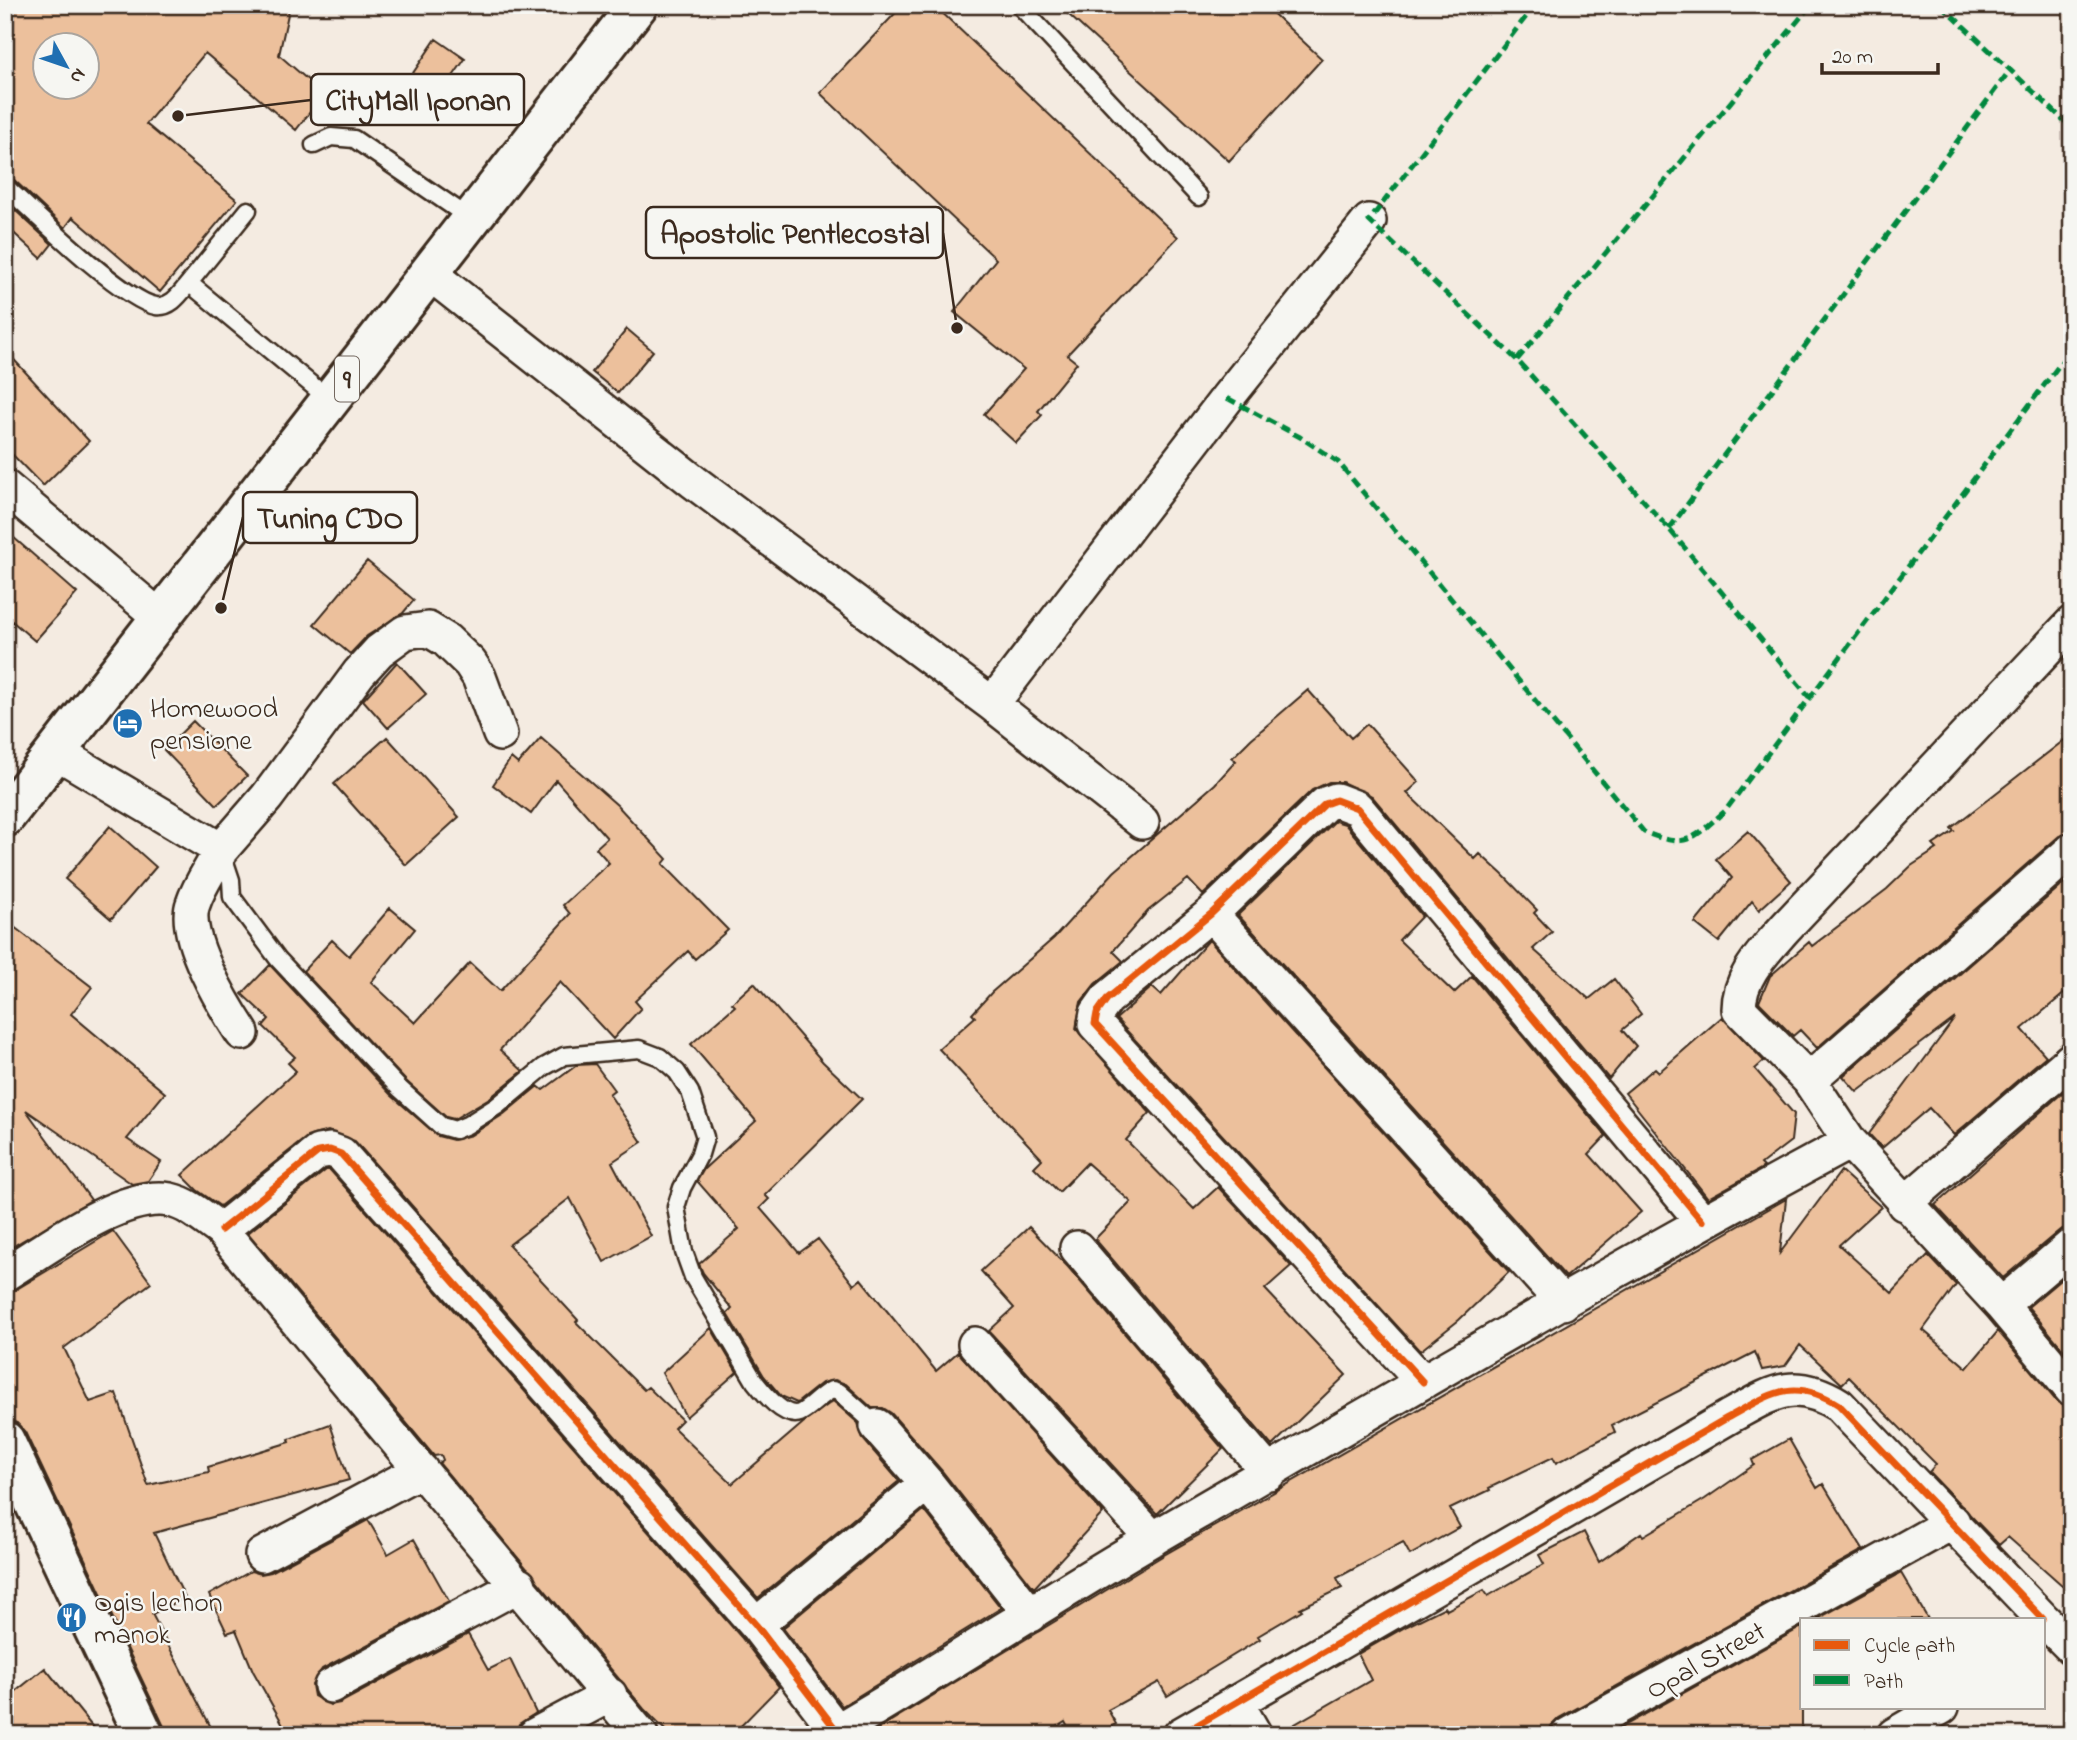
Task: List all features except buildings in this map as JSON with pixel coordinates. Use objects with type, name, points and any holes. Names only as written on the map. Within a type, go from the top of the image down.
[{"type":"main road","name":"9","points":[[5,817],[638,5]]},
{"type":"main road","points":[[5,1441],[144,1735]]},
{"type":"street","points":[[992,704],[1227,398],[1369,221]]},
{"type":"street","points":[[429,273],[694,482],[992,704],[1142,822]]},
{"type":"street","points":[[5,487],[161,618]]},
{"type":"street","points":[[2072,623],[1754,963],[1739,995],[1739,1009],[1809,1080],[1850,1142],[1904,1204],[2000,1305],[2072,1390]]},
{"type":"street","points":[[242,1033],[212,979],[191,923],[191,905],[221,850],[267,797],[359,673],[379,651],[405,632],[428,629],[446,640],[470,663],[479,677],[500,734]]},
{"type":"street","points":[[56,752],[221,850]]},
{"type":"street","points":[[1423,1382],[1095,1024],[1097,1013],[1107,999],[1211,914],[1325,804],[1336,800],[1357,808],[1702,1221]]},
{"type":"street","points":[[1809,1080],[2072,850]]},
{"type":"street","points":[[1211,914],[1563,1303]]},
{"type":"street","points":[[1904,1204],[2072,1059]]},
{"type":"street","points":[[221,1230],[318,1152],[330,1150],[341,1154],[756,1625],[833,1733],[1153,1539],[1423,1382],[1702,1221],[1850,1142]]},
{"type":"street","points":[[5,1274],[115,1208],[145,1201],[169,1200],[192,1209],[221,1230],[519,1585],[641,1735]]},
{"type":"street","points":[[2000,1305],[2072,1245]]},
{"type":"street","points":[[1077,1248],[1269,1473]]},
{"type":"street","points":[[975,1344],[1153,1539]]},
{"type":"street","points":[[1180,1735],[1727,1418],[1785,1390],[1817,1391],[1839,1405],[1953,1522],[2038,1618]]},
{"type":"street","points":[[877,1426],[927,1483],[1031,1615]]},
{"type":"street","points":[[262,1555],[421,1470]]},
{"type":"street","points":[[756,1625],[927,1483]]},
{"type":"street","name":"Opal Street","points":[[1568,1735],[1953,1522]]},
{"type":"street","points":[[331,1686],[519,1585]]},
{"type":"street","points":[[535,1735],[610,1695]]},
{"type":"street","points":[[1236,1702],[1255,1735]]},
{"type":"street","points":[[1894,1735],[1940,1708]]},
{"type":"lane","points":[[1019,5],[1199,197]]},
{"type":"lane","points":[[314,145],[331,137],[354,139],[383,156],[471,219]]},
{"type":"lane","points":[[5,186],[58,236],[139,300],[158,306],[173,302],[248,210]]},
{"type":"lane","points":[[189,283],[330,401]]},
{"type":"lane","points":[[221,850],[231,880],[232,897],[278,959],[399,1088],[441,1126],[455,1130],[467,1125],[497,1106],[544,1066],[564,1056],[639,1049],[660,1057],[677,1072],[690,1092],[705,1137],[700,1154],[681,1188],[676,1207],[684,1252],[693,1277],[766,1396],[790,1413],[799,1413],[832,1390],[839,1392],[877,1426]]},
{"type":"marked path","points":[[1535,5],[1369,221],[1517,360],[1669,529],[1809,697]]},
{"type":"marked path","points":[[1517,360],[1811,5]]},
{"type":"marked path","points":[[1941,5],[2072,128]]},
{"type":"marked path","points":[[1669,529],[2010,70]]},
{"type":"marked path","points":[[1227,398],[1300,437],[1338,462],[1644,832],[1680,841],[1696,835],[1725,811],[2072,348]]},
{"type":"cycle path","points":[[1423,1382],[1095,1024],[1097,1013],[1107,999],[1211,914],[1325,804],[1336,800],[1357,808],[1702,1221]]},
{"type":"cycle path","points":[[221,1230],[318,1152],[330,1150],[341,1154],[756,1625],[837,1731]]},
{"type":"cycle path","points":[[1180,1735],[1727,1418],[1769,1396],[1795,1390],[1808,1391],[1839,1405],[2042,1618]]},
{"type":"place","name":"CityMall Iponan","points":[[178,116]]},
{"type":"place","name":"Apostolic Pentlecostal","points":[[957,328]]},
{"type":"place","name":"Tuning CDO","points":[[221,608]]},
{"type":"place","name":"Homewood pensione","points":[[127,723]]},
{"type":"place","name":"Ogis lechon manok","points":[[71,1617]]}]
